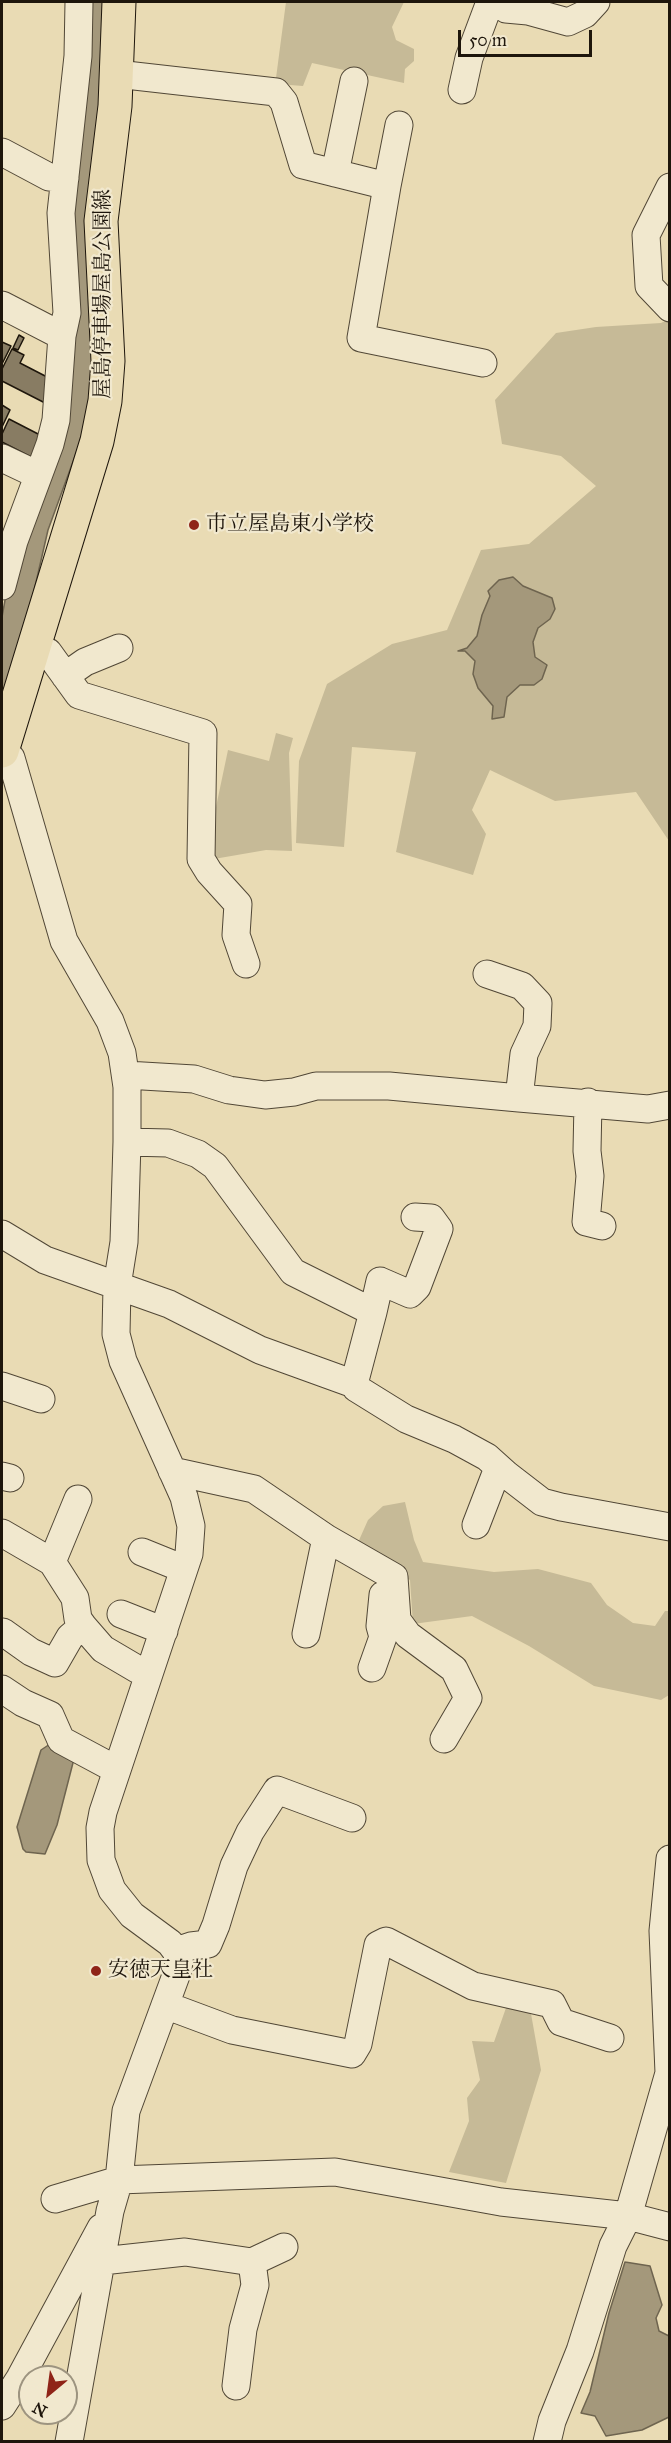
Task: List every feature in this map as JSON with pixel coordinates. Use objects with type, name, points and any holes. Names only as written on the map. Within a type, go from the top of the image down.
[{"type":"main road","name":"屋島停車場屋島公園線","points":[[2,753],[97,441],[105,402],[108,361],[101,221],[117,74],[119,2]]},
{"type":"street","points":[[2,586],[14,541],[56,420],[62,336],[67,313],[61,224],[78,56],[79,2]]},
{"type":"street","points":[[462,90],[469,58],[490,2]]},
{"type":"street","points":[[497,2],[506,9],[528,11],[568,22],[585,14],[596,2]]},
{"type":"street","points":[[117,74],[276,92],[284,102],[303,165],[387,186]]},
{"type":"street","points":[[335,173],[354,81]]},
{"type":"street","points":[[399,124],[361,338],[483,363]]},
{"type":"street","points":[[2,152],[49,177],[65,178]]},
{"type":"street","points":[[669,188],[646,235],[649,286],[669,308]]},
{"type":"street","points":[[2,305],[62,336]]},
{"type":"street","points":[[2,458],[38,475]]},
{"type":"street","points":[[33,648],[48,652],[79,695],[203,733],[201,859],[209,872],[238,904],[236,935],[246,964]]},
{"type":"street","points":[[65,676],[85,662],[119,648]]},
{"type":"street","points":[[2,753],[10,758],[64,941],[110,1021],[122,1053],[126,1075],[127,1142],[124,1242],[117,1286],[118,1348],[184,1497],[191,1526],[189,1554],[100,1828],[101,1860],[121,1904],[132,1916],[176,1951],[179,1960],[178,1970],[126,2110],[119,2180],[110,2211],[69,2442]]},
{"type":"street","points":[[487,974],[522,986],[538,1004],[537,1026],[524,1054],[519,1098]]},
{"type":"street","points":[[126,1075],[194,1079],[229,1090],[265,1095],[294,1092],[316,1086],[389,1086],[648,1109],[669,1105]]},
{"type":"street","points":[[588,1102],[587,1151],[590,1176],[586,1222],[603,1226]]},
{"type":"street","points":[[127,1142],[168,1143],[198,1154],[215,1166],[293,1272],[373,1312]]},
{"type":"street","points":[[354,1384],[380,1281],[410,1294],[417,1287],[440,1229],[431,1218],[415,1217]]},
{"type":"street","points":[[2,1234],[45,1260],[179,1308],[260,1350],[354,1384],[356,1388],[406,1419],[454,1439],[487,1457],[542,1502],[561,1508],[669,1527]]},
{"type":"street","points":[[2,1386],[41,1399]]},
{"type":"street","points":[[476,1525],[498,1468]]},
{"type":"street","points":[[172,1471],[254,1489],[326,1538],[394,1577],[397,1620],[408,1635],[454,1669],[468,1698],[444,1739]]},
{"type":"street","points":[[52,1562],[78,1499]]},
{"type":"street","points":[[2,1533],[52,1562],[75,1598],[78,1619],[82,1626],[103,1649],[137,1670],[149,1674]]},
{"type":"street","points":[[306,1634],[326,1538]]},
{"type":"street","points":[[142,1552],[184,1569]]},
{"type":"street","points":[[372,1668],[383,1636],[381,1626],[386,1572]]},
{"type":"street","points":[[121,1614],[164,1631]]},
{"type":"street","points":[[3,1632],[31,1652],[55,1664],[70,1637],[82,1626]]},
{"type":"street","points":[[2,1689],[15,1699],[50,1715],[62,1740],[117,1770]]},
{"type":"street","points":[[176,1951],[208,1944],[234,1866],[250,1832],[277,1790],[352,1818]]},
{"type":"street","points":[[547,2442],[552,2421],[580,2350],[613,2246],[628,2216],[669,2073],[668,2001],[663,1931],[669,1859]]},
{"type":"street","points":[[165,2006],[232,2030],[352,2054],[358,2044],[378,1945],[386,1941],[473,1986],[552,2004],[561,2022],[610,2038]]},
{"type":"street","points":[[55,2199],[119,2180],[335,2172],[501,2202],[628,2216],[669,2227]]},
{"type":"street","points":[[2,2406],[20,2378],[110,2211]]},
{"type":"street","points":[[102,2261],[184,2252],[252,2262],[284,2247]]},
{"type":"street","points":[[236,2386],[243,2329],[255,2285],[252,2262]]},
{"type":"shaded area","points":[[83,2],[105,2],[96,340],[86,426],[48,530],[2,718],[2,617],[7,589],[59,432],[65,246]]},
{"type":"shaded area","points":[[286,2],[404,2],[392,27],[396,40],[414,49],[414,61],[405,69],[404,83],[312,63],[303,86],[290,85],[276,78]]},
{"type":"shaded area","points":[[669,319],[669,841],[636,792],[555,801],[490,770],[472,810],[486,834],[473,875],[396,852],[416,752],[352,747],[344,847],[296,843],[299,761],[327,684],[392,644],[447,630],[481,550],[529,544],[596,486],[561,456],[502,444],[495,400],[556,333],[596,327],[661,323]]},
{"type":"shaded area","points":[[513,577],[523,586],[552,598],[555,609],[550,619],[538,628],[533,642],[535,657],[547,665],[542,679],[534,685],[520,685],[507,697],[504,717],[492,719],[493,706],[478,688],[473,674],[475,661],[465,651],[458,651],[467,648],[477,636],[490,596],[488,591],[499,580]]},
{"type":"shaded area","points":[[276,733],[293,738],[289,753],[292,851],[266,850],[208,860],[228,750],[269,761]]},
{"type":"shaded area","points":[[405,1502],[414,1540],[423,1562],[494,1572],[538,1569],[591,1583],[607,1605],[633,1623],[655,1626],[665,1611],[669,1611],[669,1695],[661,1700],[594,1686],[529,1646],[472,1616],[413,1624],[410,1580],[356,1547],[368,1520],[383,1506]]},
{"type":"shaded area","points":[[53,1742],[75,1755],[57,1825],[45,1854],[26,1852],[23,1849],[17,1827],[41,1750]]},
{"type":"shaded area","points":[[507,2005],[530,2008],[541,2070],[506,2183],[449,2172],[469,2121],[467,2098],[480,2080],[472,2041],[494,2042]]},
{"type":"shaded area","points":[[625,2262],[650,2266],[662,2305],[656,2318],[659,2331],[669,2336],[669,2417],[642,2430],[606,2436],[595,2416],[581,2413],[590,2392],[609,2313]]},
{"type":"building","points":[[19,335],[24,338],[18,350],[13,348]]},
{"type":"building","points":[[2,342],[11,346],[2,364]]},
{"type":"building","points":[[12,349],[24,355],[20,363],[49,378],[47,404],[2,381],[2,369]]},
{"type":"building","points":[[2,405],[10,410],[2,427]]},
{"type":"building","points":[[9,419],[42,436],[31,457],[2,442],[2,434]]},
{"type":"place","name":"市立屋島東小学校","points":[[194,525]]},
{"type":"place","name":"安徳天皇社","points":[[96,1971]]}]
